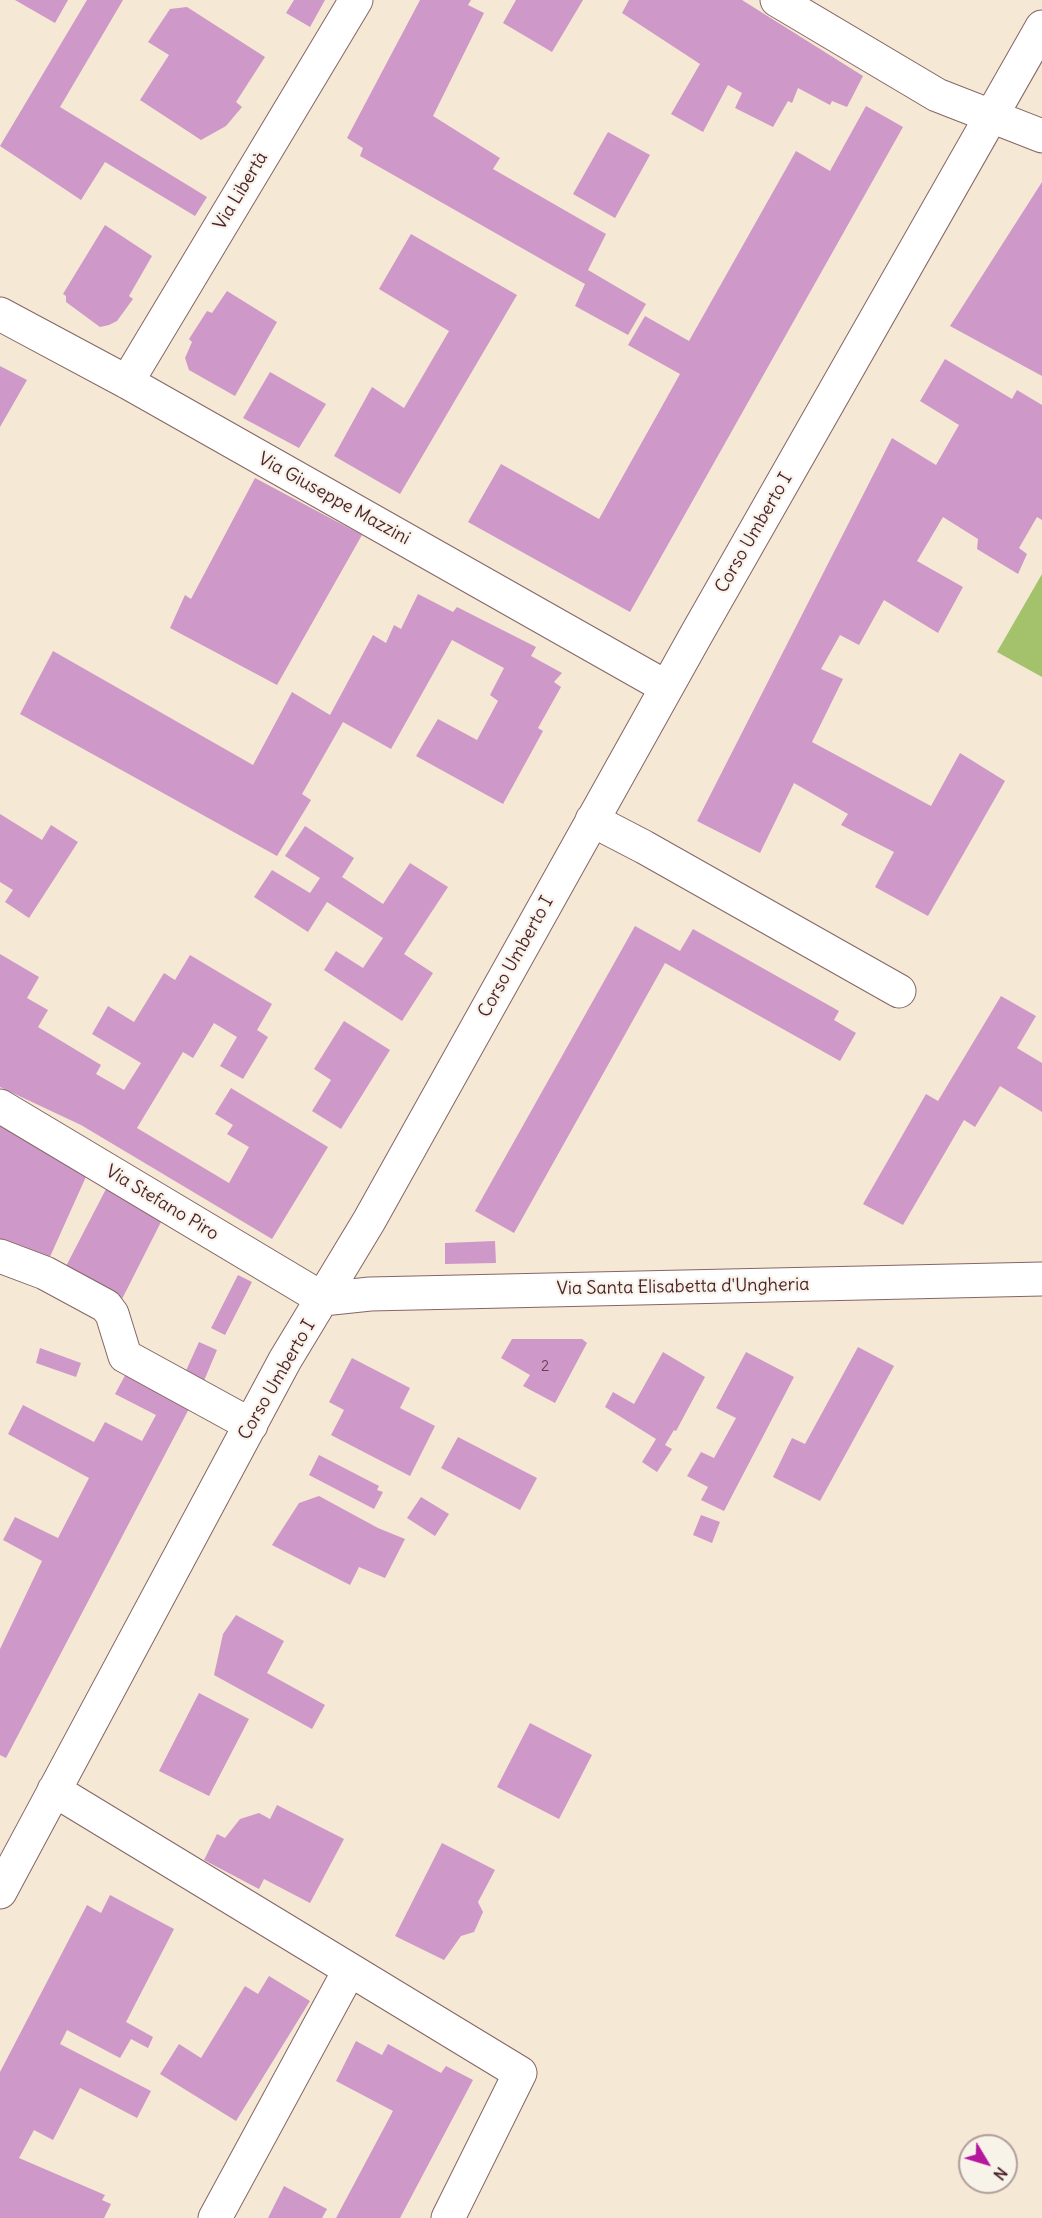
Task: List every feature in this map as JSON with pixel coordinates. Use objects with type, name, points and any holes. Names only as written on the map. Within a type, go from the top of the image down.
[{"type":"street","name":"Via Libertà","points":[[127,382],[356,0]]},
{"type":"street","points":[[777,0],[937,95],[1042,136]]},
{"type":"street","name":"Corso Umberto I","points":[[0,1892],[285,1360],[323,1299],[666,687],[1042,27]]},
{"type":"street","name":"Via Giuseppe Mazzini","points":[[0,314],[127,382],[666,687]]},
{"type":"street","points":[[592,820],[899,991]]},
{"type":"street","name":"Via Stefano Piro","points":[[0,1106],[323,1299]]},
{"type":"street","points":[[0,1256],[45,1273],[106,1306],[112,1314],[125,1356],[250,1425]]},
{"type":"street","name":"Via Santa Elisabetta d'Ungheria","points":[[323,1299],[370,1294],[1042,1279]]},
{"type":"street","points":[[54,1790],[520,2073],[448,2218]]},
{"type":"street","points":[[215,2218],[349,1971]]},
{"type":"green space","points":[[1042,574],[1042,677],[997,652]]},
{"type":"building","points":[[15,0],[68,0],[55,23]]},
{"type":"building","points":[[87,0],[123,0],[60,107],[207,197],[195,216],[105,162],[81,200],[0,146]]},
{"type":"building","points":[[294,0],[325,0],[310,27],[286,13]]},
{"type":"building","points":[[420,0],[471,0],[468,5],[484,13],[433,116],[500,158],[493,169],[606,234],[588,270],[646,304],[628,335],[575,306],[585,284],[360,156],[363,148],[347,138]]},
{"type":"building","points":[[516,0],[583,0],[552,52],[503,23]]},
{"type":"building","points":[[629,0],[742,0],[863,76],[847,107],[832,101],[830,105],[798,88],[792,103],[788,101],[773,127],[735,108],[742,93],[728,85],[703,132],[671,114],[700,64],[622,13]]},
{"type":"building","points":[[187,7],[265,57],[236,102],[242,107],[226,126],[201,140],[140,100],[169,55],[148,42],[170,9]]},
{"type":"building","points":[[866,106],[903,127],[630,612],[468,522],[501,464],[599,519],[680,374],[628,345],[645,316],[689,341],[796,151],[830,171]]},
{"type":"building","points":[[608,132],[650,155],[615,218],[573,194]]},
{"type":"building","points":[[1042,182],[1042,376],[950,326]]},
{"type":"building","points":[[105,225],[152,256],[129,296],[133,299],[117,321],[100,327],[66,302],[66,296],[63,294]]},
{"type":"building","points":[[411,234],[517,295],[400,494],[334,456],[372,387],[404,408],[449,331],[379,289]]},
{"type":"building","points":[[227,291],[277,322],[235,396],[189,370],[185,358],[192,342],[189,339],[207,311],[212,313]]},
{"type":"building","points":[[945,359],[1012,399],[1017,390],[1042,405],[1042,520],[1037,517],[1019,548],[1027,554],[1018,574],[977,549],[978,539],[943,517],[917,561],[963,587],[938,633],[884,600],[859,645],[840,635],[821,669],[843,679],[812,742],[931,806],[960,753],[1005,781],[928,916],[875,887],[894,852],[841,825],[848,814],[794,783],[760,853],[697,821],[892,438],[936,465],[959,425],[920,401]]},
{"type":"building","points":[[0,366],[27,380],[0,427]]},
{"type":"building","points":[[270,372],[326,404],[299,448],[243,418]]},
{"type":"building","points":[[255,478],[362,535],[277,685],[170,628],[185,595],[191,599]]},
{"type":"building","points":[[418,594],[453,612],[457,607],[536,647],[531,656],[562,673],[554,682],[561,687],[538,728],[543,731],[503,804],[416,756],[438,719],[477,740],[498,701],[490,695],[504,668],[452,640],[391,749],[343,722],[302,794],[311,800],[277,856],[20,714],[53,651],[253,765],[292,692],[330,715],[373,635],[386,643],[394,625],[401,629]]},
{"type":"building","points":[[0,814],[42,840],[51,825],[78,842],[29,918],[5,902],[13,890],[0,882]]},
{"type":"building","points":[[305,826],[354,858],[342,877],[383,904],[410,863],[448,887],[404,954],[433,973],[402,1021],[324,970],[336,951],[363,968],[383,938],[327,902],[308,932],[254,897],[272,870],[310,893],[320,878],[285,856]]},
{"type":"building","points":[[635,926],[680,951],[693,929],[839,1011],[834,1020],[856,1033],[840,1061],[665,963],[514,1233],[475,1211]]},
{"type":"building","points":[[0,954],[39,977],[27,998],[48,1010],[38,1027],[101,1065],[96,1074],[124,1090],[141,1063],[92,1034],[108,1006],[134,1022],[164,973],[175,980],[190,955],[272,1004],[257,1030],[268,1037],[243,1079],[220,1066],[237,1037],[214,1023],[193,1058],[183,1052],[137,1128],[229,1183],[249,1147],[227,1134],[233,1125],[215,1114],[231,1088],[328,1147],[272,1239],[81,1125],[0,1087]]},
{"type":"building","points":[[1001,996],[1036,1016],[1017,1048],[1042,1063],[1042,1112],[1000,1086],[975,1127],[964,1120],[903,1225],[863,1204],[926,1094],[938,1101]]},
{"type":"building","points":[[344,1021],[390,1050],[341,1129],[312,1111],[331,1080],[314,1069]]},
{"type":"building","points":[[0,1122],[89,1170],[49,1259],[0,1241]]},
{"type":"building","points":[[106,1189],[163,1218],[121,1301],[63,1272]]},
{"type":"building","points":[[495,1241],[496,1263],[445,1264],[445,1243]]},
{"type":"building","points":[[238,1275],[252,1282],[225,1335],[211,1328]]},
{"type":"building","points":[[512,1339],[582,1339],[587,1343],[555,1403],[523,1386],[530,1375],[501,1358]]},
{"type":"building","points":[[199,1342],[217,1350],[203,1383],[184,1375]]},
{"type":"building","points":[[858,1347],[894,1366],[820,1501],[773,1477],[792,1438],[805,1444]]},
{"type":"building","points":[[40,1348],[81,1363],[76,1377],[36,1363]]},
{"type":"building","points":[[663,1352],[705,1377],[676,1431],[674,1430],[665,1445],[672,1449],[657,1472],[642,1462],[656,1439],[605,1407],[613,1392],[634,1404]]},
{"type":"building","points":[[746,1352],[794,1377],[724,1511],[701,1500],[708,1487],[687,1476],[701,1452],[714,1458],[736,1418],[716,1408]]},
{"type":"building","points":[[352,1358],[410,1388],[400,1408],[435,1426],[410,1476],[331,1435],[344,1410],[329,1402]]},
{"type":"building","points":[[128,1370],[192,1403],[6,1758],[0,1755],[0,1649],[42,1561],[3,1540],[15,1517],[58,1538],[89,1478],[8,1434],[23,1405],[94,1442],[105,1422],[142,1441],[156,1415],[115,1394]]},
{"type":"building","points":[[458,1437],[537,1478],[520,1510],[441,1468]]},
{"type":"building","points":[[319,1455],[379,1486],[377,1490],[383,1492],[374,1509],[309,1475]]},
{"type":"building","points":[[319,1496],[378,1528],[405,1539],[385,1578],[359,1567],[350,1585],[272,1545],[299,1503]]},
{"type":"building","points":[[421,1497],[449,1514],[435,1536],[407,1518]]},
{"type":"building","points":[[701,1515],[720,1522],[712,1543],[693,1535]]},
{"type":"building","points":[[236,1615],[284,1641],[267,1673],[325,1705],[312,1729],[214,1675],[223,1634]]},
{"type":"building","points":[[199,1693],[249,1719],[209,1796],[159,1771]]},
{"type":"building","points":[[530,1723],[592,1755],[559,1819],[497,1787]]},
{"type":"building","points":[[277,1805],[344,1839],[310,1903],[264,1879],[259,1889],[204,1860],[217,1834],[225,1838],[240,1819],[259,1813],[270,1819]]},
{"type":"building","points":[[442,1843],[495,1870],[478,1902],[483,1912],[474,1932],[461,1936],[444,1960],[395,1936]]},
{"type":"building","points":[[110,1895],[174,1929],[126,2022],[153,2037],[148,2048],[131,2039],[120,2058],[67,2030],[60,2044],[151,2091],[137,2118],[80,2088],[53,2140],[34,2130],[19,2158],[105,2195],[102,2200],[111,2204],[104,2218],[0,2218],[0,2072],[87,1905],[101,1913]]},
{"type":"building","points":[[269,1976],[310,2001],[236,2121],[160,2074],[179,2044],[201,2058],[245,1986],[258,1994]]},
{"type":"building","points":[[356,2041],[382,2055],[388,2044],[441,2073],[446,2066],[473,2080],[400,2218],[336,2218],[393,2111],[336,2081]]},
{"type":"building","points":[[284,2186],[327,2209],[322,2218],[268,2218]]}]
